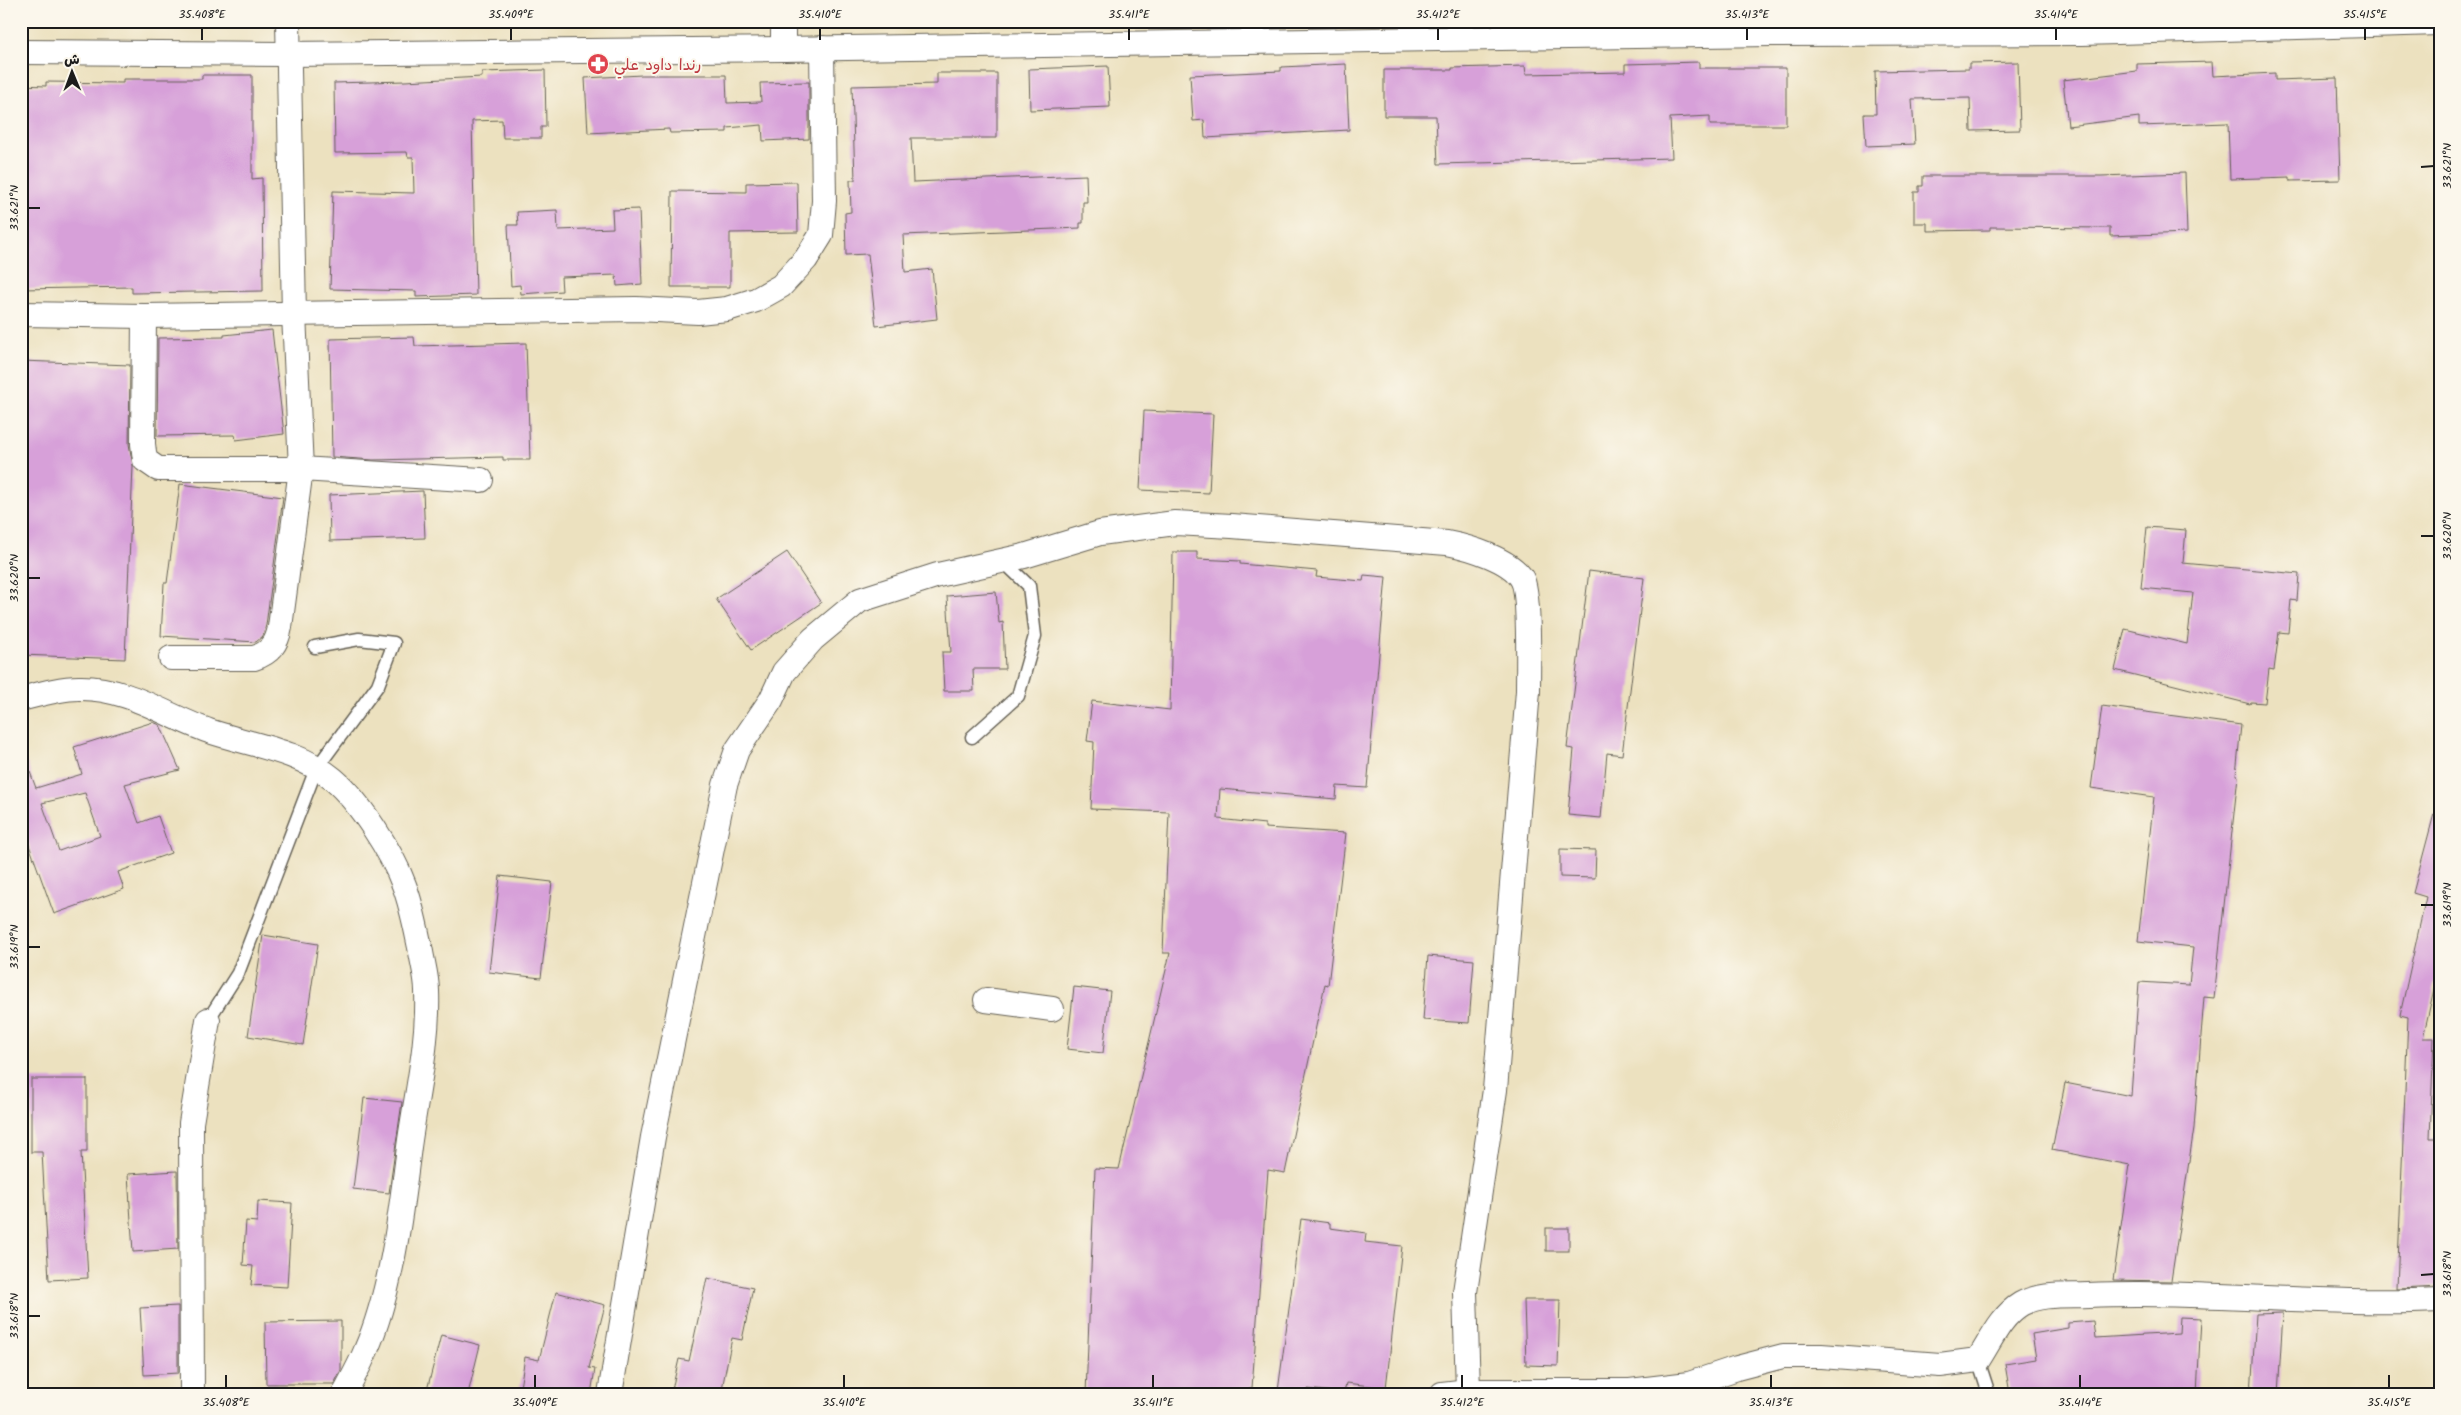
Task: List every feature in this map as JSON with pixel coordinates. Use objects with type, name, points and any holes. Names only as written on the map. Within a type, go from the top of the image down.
[{"type":"street","points":[[171,658],[254,658],[265,654],[272,648],[279,632],[301,469],[294,314],[287,54],[288,21]]},
{"type":"street","points":[[783,21],[783,49]]},
{"type":"street","points":[[21,52],[287,54],[783,49],[1323,31],[1840,28],[2082,33],[2363,22],[2440,23]]},
{"type":"street","points":[[21,314],[144,316],[636,309],[698,312],[727,309],[756,300],[781,286],[806,260],[821,235],[824,201],[822,48]]},
{"type":"street","points":[[144,316],[142,444],[145,460],[158,470],[301,469],[481,480]]},
{"type":"street","points":[[610,1394],[653,1137],[725,785],[737,750],[771,700],[784,672],[813,639],[860,600],[938,575],[1003,561],[1100,533],[1175,523],[1270,528],[1447,543],[1475,549],[1514,570],[1523,580],[1528,640],[1528,691],[1495,1090],[1465,1292],[1468,1392]]},
{"type":"street","points":[[21,699],[51,691],[77,688],[113,692],[129,696],[206,730],[277,751],[305,762],[332,779],[356,803],[380,839],[403,882],[413,913],[427,989],[426,1040],[397,1235],[386,1286],[367,1348],[344,1394]]},
{"type":"street","points":[[986,1000],[1052,1009]]},
{"type":"street","points":[[192,1394],[191,1123],[208,1020]]},
{"type":"street","points":[[1442,1394],[1468,1392],[1630,1391],[1689,1384],[1737,1368],[1783,1356],[1821,1356],[1940,1365],[1978,1360],[2006,1315],[2023,1303],[2044,1297],[2123,1294],[2386,1303],[2440,1300]]},
{"type":"lane","points":[[972,737],[1018,696],[1035,636],[1029,586],[1003,561]]},
{"type":"lane","points":[[208,1020],[238,973],[316,769],[378,685],[394,643],[359,639],[315,647]]},
{"type":"lane","points":[[1978,1360],[1989,1394]]},
{"type":"building","points":[[1699,62],[1699,68],[1786,68],[1786,125],[1710,125],[1710,116],[1670,118],[1672,158],[1438,164],[1436,116],[1384,116],[1384,70],[1452,70],[1452,68],[1525,66],[1526,74],[1625,72],[1625,64]]},
{"type":"building","points":[[2018,62],[2020,130],[1971,131],[1970,98],[1912,99],[1915,144],[1866,146],[1864,114],[1876,114],[1875,71],[1969,69],[1969,63]]},
{"type":"building","points":[[2212,62],[2213,76],[2275,73],[2275,80],[2337,78],[2340,180],[2290,181],[2290,177],[2230,179],[2228,123],[2139,126],[2139,117],[2068,126],[2063,80],[2137,71],[2137,64]]},
{"type":"building","points":[[1346,64],[1349,130],[1205,138],[1204,120],[1193,121],[1190,75],[1281,71],[1281,67]]},
{"type":"building","points":[[1108,66],[1110,107],[1030,110],[1029,69]]},
{"type":"building","points":[[545,70],[546,127],[541,127],[541,138],[503,138],[502,120],[472,121],[476,295],[416,297],[416,291],[330,289],[333,191],[414,193],[413,157],[408,157],[407,152],[335,153],[334,83],[482,77],[482,72]]},
{"type":"building","points":[[937,73],[997,73],[997,138],[911,138],[913,182],[1086,175],[1087,202],[1083,202],[1083,223],[1080,223],[1080,228],[903,235],[905,272],[932,269],[937,319],[876,326],[868,254],[846,255],[845,213],[851,212],[850,180],[855,180],[852,86],[937,84]]},
{"type":"building","points":[[202,75],[252,75],[252,179],[262,178],[263,291],[132,293],[132,287],[21,289],[21,85],[46,86],[46,82],[123,83],[123,79],[202,79]]},
{"type":"building","points":[[642,75],[726,75],[727,103],[761,102],[760,83],[809,82],[809,139],[763,141],[762,125],[727,128],[727,132],[670,133],[669,129],[588,133],[585,78]]},
{"type":"building","points":[[2185,173],[2187,233],[2110,236],[2110,228],[1990,227],[1990,230],[1927,231],[1927,223],[1914,223],[1914,192],[1919,192],[1919,186],[1923,186],[1923,176],[2101,176]]},
{"type":"building","points":[[797,182],[798,232],[730,233],[730,287],[671,287],[672,191],[746,192],[746,183]]},
{"type":"building","points":[[639,209],[642,284],[617,286],[616,275],[561,277],[562,291],[521,294],[520,285],[511,286],[508,225],[518,225],[517,212],[557,210],[558,230],[613,228],[612,210]]},
{"type":"building","points":[[272,330],[284,434],[236,440],[235,435],[157,436],[158,338],[224,337],[224,335]]},
{"type":"building","points":[[414,337],[415,346],[526,343],[530,460],[503,460],[503,457],[373,460],[332,457],[330,339]]},
{"type":"building","points":[[21,361],[130,365],[129,444],[133,466],[125,659],[21,655]]},
{"type":"building","points":[[1144,411],[1213,414],[1209,493],[1140,490]]},
{"type":"building","points":[[180,484],[283,497],[266,625],[263,636],[256,642],[161,636],[164,583],[167,583]]},
{"type":"building","points":[[423,491],[425,538],[330,541],[329,495]]},
{"type":"building","points":[[2147,527],[2186,530],[2183,563],[2299,574],[2297,601],[2291,600],[2288,633],[2279,632],[2274,670],[2269,669],[2265,703],[2251,702],[2250,704],[2115,670],[2125,629],[2187,644],[2193,593],[2141,588]]},
{"type":"building","points":[[787,552],[821,603],[751,650],[716,599]]},
{"type":"building","points":[[1173,552],[1197,552],[1197,559],[1240,561],[1240,564],[1317,571],[1316,577],[1363,581],[1364,575],[1386,577],[1367,788],[1337,786],[1336,799],[1220,789],[1218,819],[1265,824],[1265,828],[1346,833],[1328,985],[1325,984],[1285,1173],[1268,1170],[1252,1388],[1249,1388],[1249,1394],[1086,1394],[1095,1168],[1119,1169],[1170,953],[1163,953],[1169,812],[1091,809],[1094,742],[1087,741],[1092,701],[1170,710]]},
{"type":"building","points":[[1589,571],[1644,578],[1622,755],[1607,753],[1601,818],[1568,815],[1574,749],[1567,748]]},
{"type":"building","points":[[996,592],[999,623],[1003,622],[1005,669],[973,669],[974,691],[944,691],[942,652],[951,652],[947,596]]},
{"type":"building","points":[[2102,706],[2241,725],[2236,775],[2238,776],[2214,998],[2204,997],[2194,1128],[2171,1281],[2113,1280],[2130,1165],[2052,1150],[2065,1083],[2131,1096],[2139,982],[2189,985],[2193,947],[2138,941],[2154,797],[2091,788]]},
{"type":"building","points":[[153,722],[160,725],[180,770],[125,784],[139,823],[158,816],[171,853],[118,872],[124,889],[54,914],[25,834],[21,835],[21,753],[23,753],[36,788],[82,774],[74,747]],"holes":[[[85,793],[100,836],[59,851],[42,803]]]},
{"type":"building","points":[[2434,814],[2440,814],[2440,962],[2423,1038],[2434,1038],[2430,1138],[2440,1138],[2440,1286],[2397,1288],[2408,1017],[2400,1015],[2426,897],[2413,893]]},
{"type":"building","points":[[1560,849],[1596,850],[1595,878],[1560,877]]},
{"type":"building","points":[[500,876],[552,882],[541,978],[489,972]]},
{"type":"building","points":[[263,935],[318,944],[303,1045],[248,1036]]},
{"type":"building","points":[[1428,956],[1474,960],[1469,1023],[1423,1020]]},
{"type":"building","points":[[1074,987],[1110,991],[1103,1053],[1067,1049]]},
{"type":"building","points":[[31,1079],[87,1079],[87,1152],[81,1152],[88,1278],[49,1280],[42,1152],[31,1152]]},
{"type":"building","points":[[364,1098],[402,1102],[389,1193],[353,1189]]},
{"type":"building","points":[[177,1171],[178,1249],[133,1252],[128,1174]]},
{"type":"building","points":[[258,1201],[292,1203],[287,1287],[251,1285],[253,1266],[243,1265],[246,1221],[257,1222]]},
{"type":"building","points":[[1301,1219],[1330,1223],[1330,1228],[1366,1233],[1365,1242],[1402,1246],[1386,1388],[1346,1383],[1344,1393],[1308,1389],[1308,1394],[1278,1391]]},
{"type":"building","points":[[1546,1228],[1569,1228],[1569,1251],[1546,1251]]},
{"type":"building","points":[[707,1278],[753,1288],[742,1340],[732,1338],[721,1394],[671,1394],[679,1359],[689,1361]]},
{"type":"building","points":[[556,1292],[605,1305],[589,1368],[595,1369],[591,1394],[519,1394],[525,1357],[539,1360]]},
{"type":"building","points":[[1524,1300],[1560,1300],[1558,1366],[1526,1365]]},
{"type":"building","points":[[178,1306],[178,1373],[144,1375],[140,1308]]},
{"type":"building","points":[[2283,1313],[2278,1394],[2251,1394],[2256,1314]]},
{"type":"building","points":[[2180,1317],[2201,1318],[2197,1394],[2010,1394],[2005,1364],[2036,1359],[2032,1334],[2068,1328],[2068,1323],[2093,1321],[2095,1338],[2179,1333]]},
{"type":"building","points":[[341,1321],[341,1370],[334,1384],[266,1384],[265,1322]]},
{"type":"building","points":[[441,1335],[480,1345],[468,1394],[426,1394]]},
{"type":"place","name":"رندا داود علي","points":[[598,64]]}]
